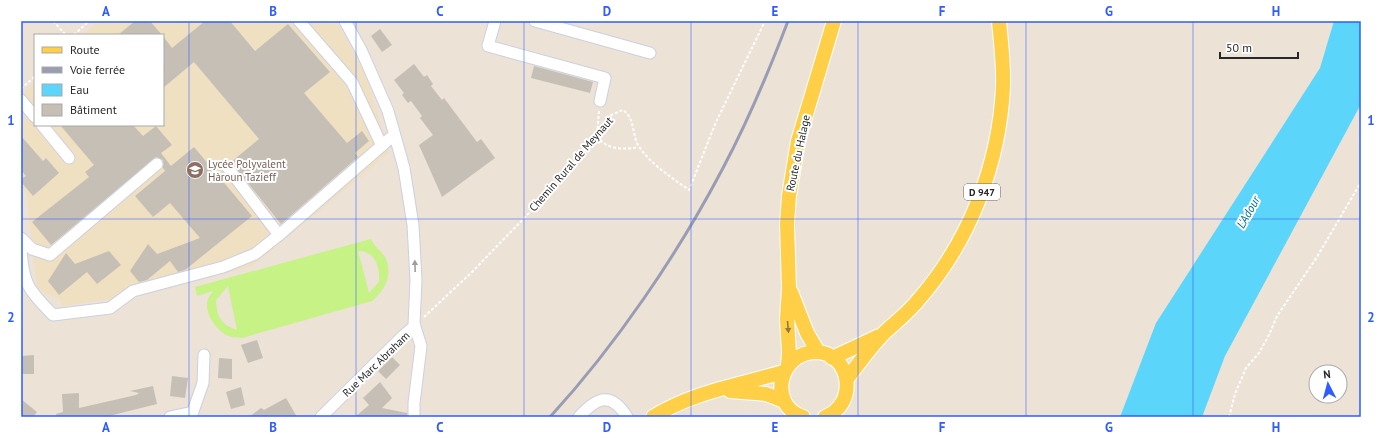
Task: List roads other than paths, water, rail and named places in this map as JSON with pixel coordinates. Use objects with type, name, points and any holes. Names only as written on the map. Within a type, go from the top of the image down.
[{"type":"main road","name":"Route du Halage","points":[[788,409],[781,387],[790,352],[787,320],[789,288],[787,224],[793,169],[804,117],[834,21]]},
{"type":"main road","name":"D 947","points":[[847,379],[863,357],[884,333],[920,298],[941,271],[962,238],[978,203],[990,170],[998,129],[1003,87],[999,21]]},
{"type":"main road","name":"Route du Halage","points":[[789,288],[807,333],[818,352]]},
{"type":"main road","name":"D 947","points":[[832,358],[884,333]]},
{"type":"main road","points":[[653,417],[679,403],[786,369],[801,355],[818,352],[832,358],[842,367],[847,379],[846,397],[842,405],[835,412],[825,417]]},
{"type":"main road","points":[[718,390],[766,394],[803,417]]},
{"type":"street","points":[[299,21],[352,82],[382,146]]},
{"type":"street","name":"Rue Marc Abraham","points":[[321,417],[415,326],[413,225],[404,168],[388,111],[362,52],[345,21]]},
{"type":"street","points":[[495,21],[488,46],[604,78],[600,101]]},
{"type":"street","points":[[535,21],[650,53]]},
{"type":"street","points":[[21,100],[34,116]]},
{"type":"street","points":[[43,126],[69,158]]},
{"type":"street","points":[[21,249],[24,280],[36,298],[53,315],[110,308],[133,291],[223,267],[255,254],[394,135]]},
{"type":"street","points":[[21,238],[32,249],[50,255],[158,164]]},
{"type":"street","points":[[228,168],[279,235]]},
{"type":"street","points":[[414,414],[414,403],[422,346],[415,326]]},
{"type":"street","points":[[170,417],[192,414],[203,383],[204,355]]},
{"type":"street","points":[[579,417],[589,406],[599,400],[610,400],[616,403],[627,417]]},
{"type":"water","name":"L'Adour","points":[[1334,21],[1361,21],[1361,104],[1225,356],[1202,417],[1120,417],[1156,323],[1320,68]]},
{"type":"railway","points":[[550,417],[599,360],[622,329],[666,266],[686,233],[723,168],[750,114],[788,21]]},
{"type":"place","name":"Lycée Polyvalent Hàroun Tazieff","points":[[195,170]]}]
